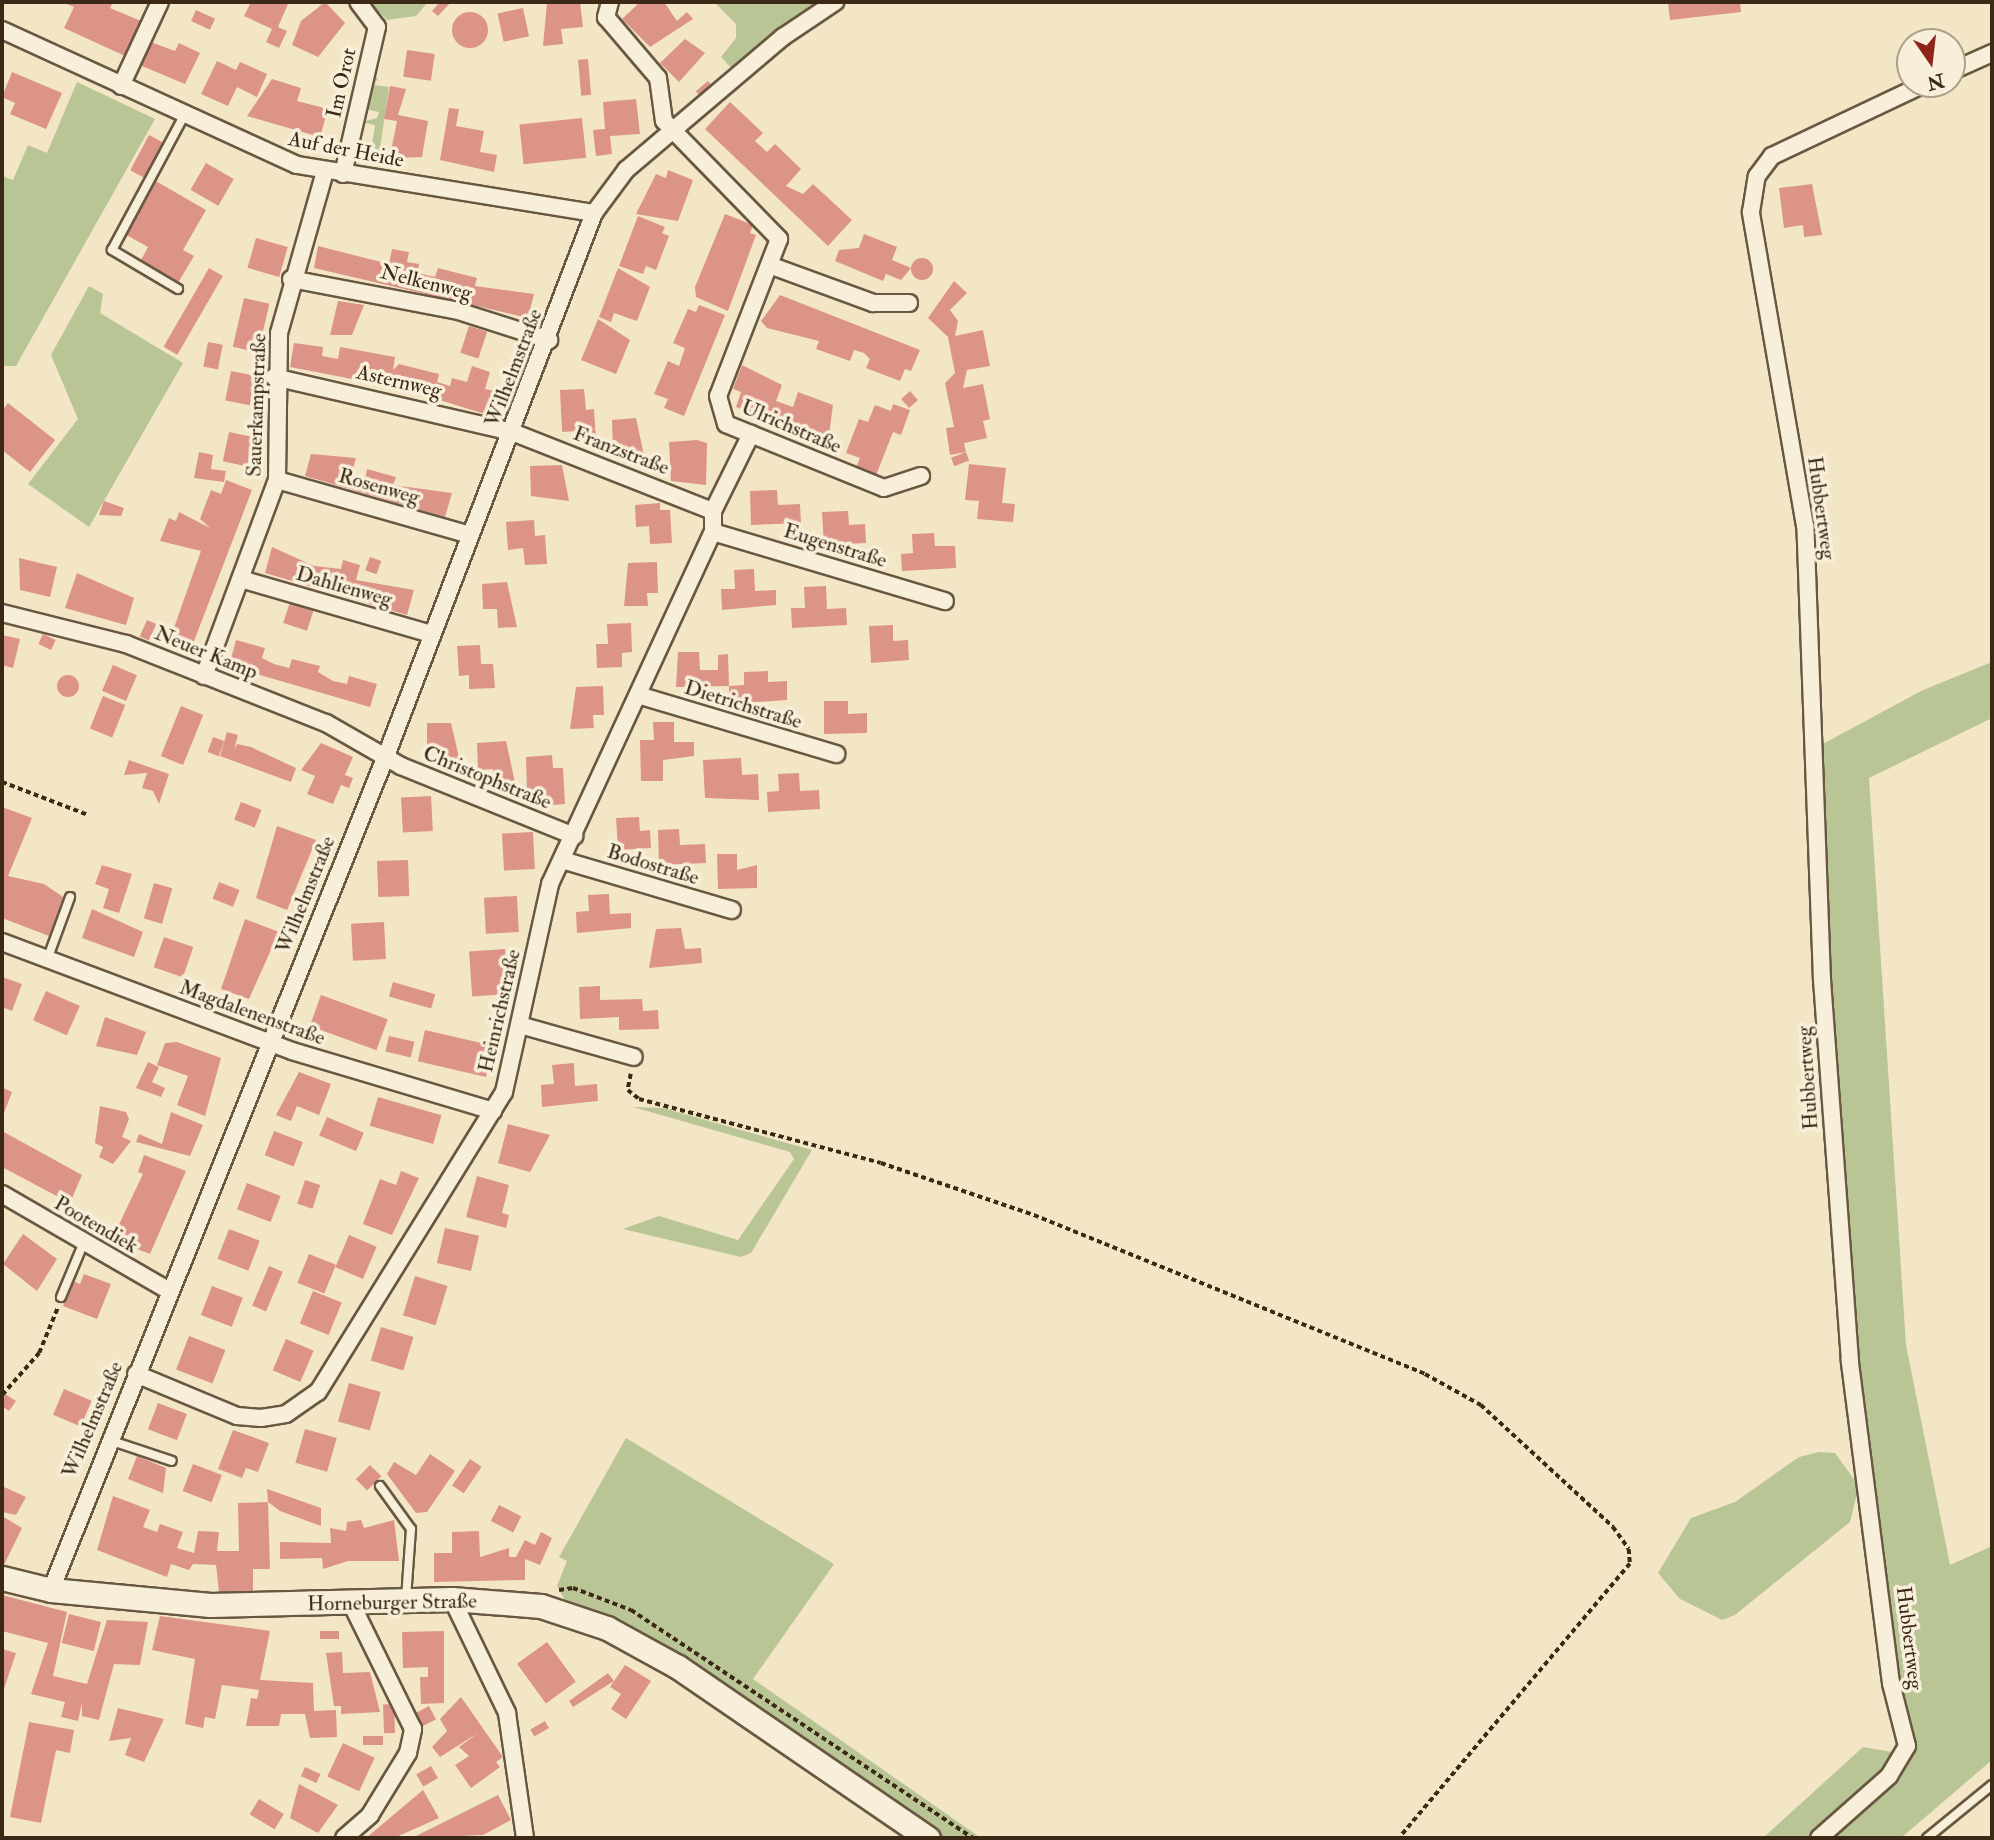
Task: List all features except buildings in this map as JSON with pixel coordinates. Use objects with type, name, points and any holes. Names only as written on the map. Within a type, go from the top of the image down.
[{"type":"street","points":[[121,86],[160,2]]},
{"type":"street","points":[[610,2],[606,17],[658,78],[664,121],[673,131]]},
{"type":"street","points":[[594,213],[626,170],[783,37],[835,2]]},
{"type":"street","name":"Im Orot","points":[[343,174],[377,27],[361,3]]},
{"type":"street","name":"Auf der Heide","points":[[2,30],[271,156],[325,171],[594,213]]},
{"type":"street","points":[[1966,65],[1992,53]]},
{"type":"street","name":"Hubbertweg","points":[[1819,1838],[1889,1776],[1907,1746],[1891,1683],[1850,1362],[1822,980],[1805,526],[1751,212],[1764,164],[1896,98]]},
{"type":"street","name":"Ulrichstraße","points":[[673,131],[772,226],[779,239],[772,265],[718,396],[726,424],[884,488],[921,476]]},
{"type":"street","name":"Sauerkampstraße","points":[[204,676],[244,580],[277,480],[274,377],[291,279],[325,171]]},
{"type":"street","name":"Wilhelmstraße","points":[[51,1590],[107,1439],[136,1374],[268,1042],[386,756],[431,634],[549,340],[594,213]]},
{"type":"street","points":[[772,265],[873,303],[909,303]]},
{"type":"street","name":"Nelkenweg","points":[[291,279],[458,311],[549,340]]},
{"type":"street","name":"Asternweg","points":[[274,377],[512,432]]},
{"type":"street","name":"Franzstraße","points":[[512,432],[713,511]]},
{"type":"street","name":"Heinrichstraße","points":[[136,1374],[237,1416],[261,1418],[304,1405],[318,1392],[493,1111],[520,1026],[550,884],[713,532],[713,511],[751,434]]},
{"type":"street","name":"Rosenweg","points":[[277,480],[470,535]]},
{"type":"street","name":"Eugenstraße","points":[[713,532],[945,601]]},
{"type":"street","name":"Dahlienweg","points":[[244,580],[431,634]]},
{"type":"street","name":"Neuer Kamp","points":[[2,613],[125,644],[326,723],[386,756]]},
{"type":"street","name":"Dietrichstraße","points":[[638,695],[836,754]]},
{"type":"street","name":"Christophstraße","points":[[386,756],[574,836]]},
{"type":"street","name":"Bodostraße","points":[[562,860],[732,910]]},
{"type":"street","name":"Magdalenenstraße","points":[[2,942],[268,1042],[493,1111]]},
{"type":"street","points":[[520,1026],[634,1057]]},
{"type":"street","name":"Pootendiek","points":[[2,1194],[169,1291]]},
{"type":"street","name":"Horneburger Straße","points":[[2,1578],[51,1590],[210,1605],[452,1598],[541,1605],[607,1629],[678,1667],[928,1838]]},
{"type":"street","points":[[452,1598],[507,1713],[525,1838]]},
{"type":"street","points":[[344,1838],[370,1815],[408,1753],[413,1729],[351,1603]]},
{"type":"lane","points":[[178,289],[112,250],[184,116]]},
{"type":"lane","points":[[47,960],[70,897]]},
{"type":"lane","points":[[61,1297],[84,1242]]},
{"type":"lane","points":[[107,1439],[173,1461]]},
{"type":"lane","points":[[380,1486],[411,1529],[406,1600]]},
{"type":"lane","points":[[1927,1838],[1992,1785]]},
{"type":"path","points":[[2,782],[88,815]]},
{"type":"path","points":[[634,1057],[628,1090],[639,1099],[881,1163],[1034,1214],[1425,1374],[1481,1405],[1614,1527],[1629,1549],[1630,1564],[1399,1838]]},
{"type":"path","points":[[2,1395],[39,1353],[61,1297]]},
{"type":"green space","points":[[370,2],[428,2],[416,16],[387,20]]},
{"type":"green space","points":[[714,2],[818,2],[733,70],[721,57],[736,38],[736,24]]},
{"type":"green space","points":[[371,77],[378,78],[374,85],[389,87],[378,162],[355,154],[371,152],[375,125],[361,122],[377,118],[379,112],[365,109]]},
{"type":"green space","points":[[77,82],[155,119],[16,366],[2,366],[2,176],[13,180],[28,145],[47,153]]},
{"type":"green space","points":[[89,286],[103,294],[100,313],[183,363],[89,527],[28,484],[78,419],[51,355]]},
{"type":"green space","points":[[1992,662],[1992,718],[1869,778],[1906,1345],[1950,1565],[1992,1546],[1992,1760],[1901,1838],[1763,1838],[1863,1747],[1892,1752],[1915,1742],[1893,1671],[1862,1425],[1827,979],[1819,746],[1923,690]]},
{"type":"green space","points":[[633,1107],[663,1108],[812,1150],[751,1253],[741,1257],[623,1229],[659,1216],[738,1240],[794,1159],[790,1152]]},
{"type":"green space","points":[[626,1438],[834,1564],[753,1679],[981,1838],[929,1838],[687,1661],[612,1618],[565,1600],[557,1586],[567,1561],[559,1557]]},
{"type":"green space","points":[[1819,1452],[1835,1453],[1859,1486],[1850,1522],[1735,1615],[1722,1620],[1680,1599],[1658,1573],[1691,1518],[1735,1502],[1799,1457]]}]
